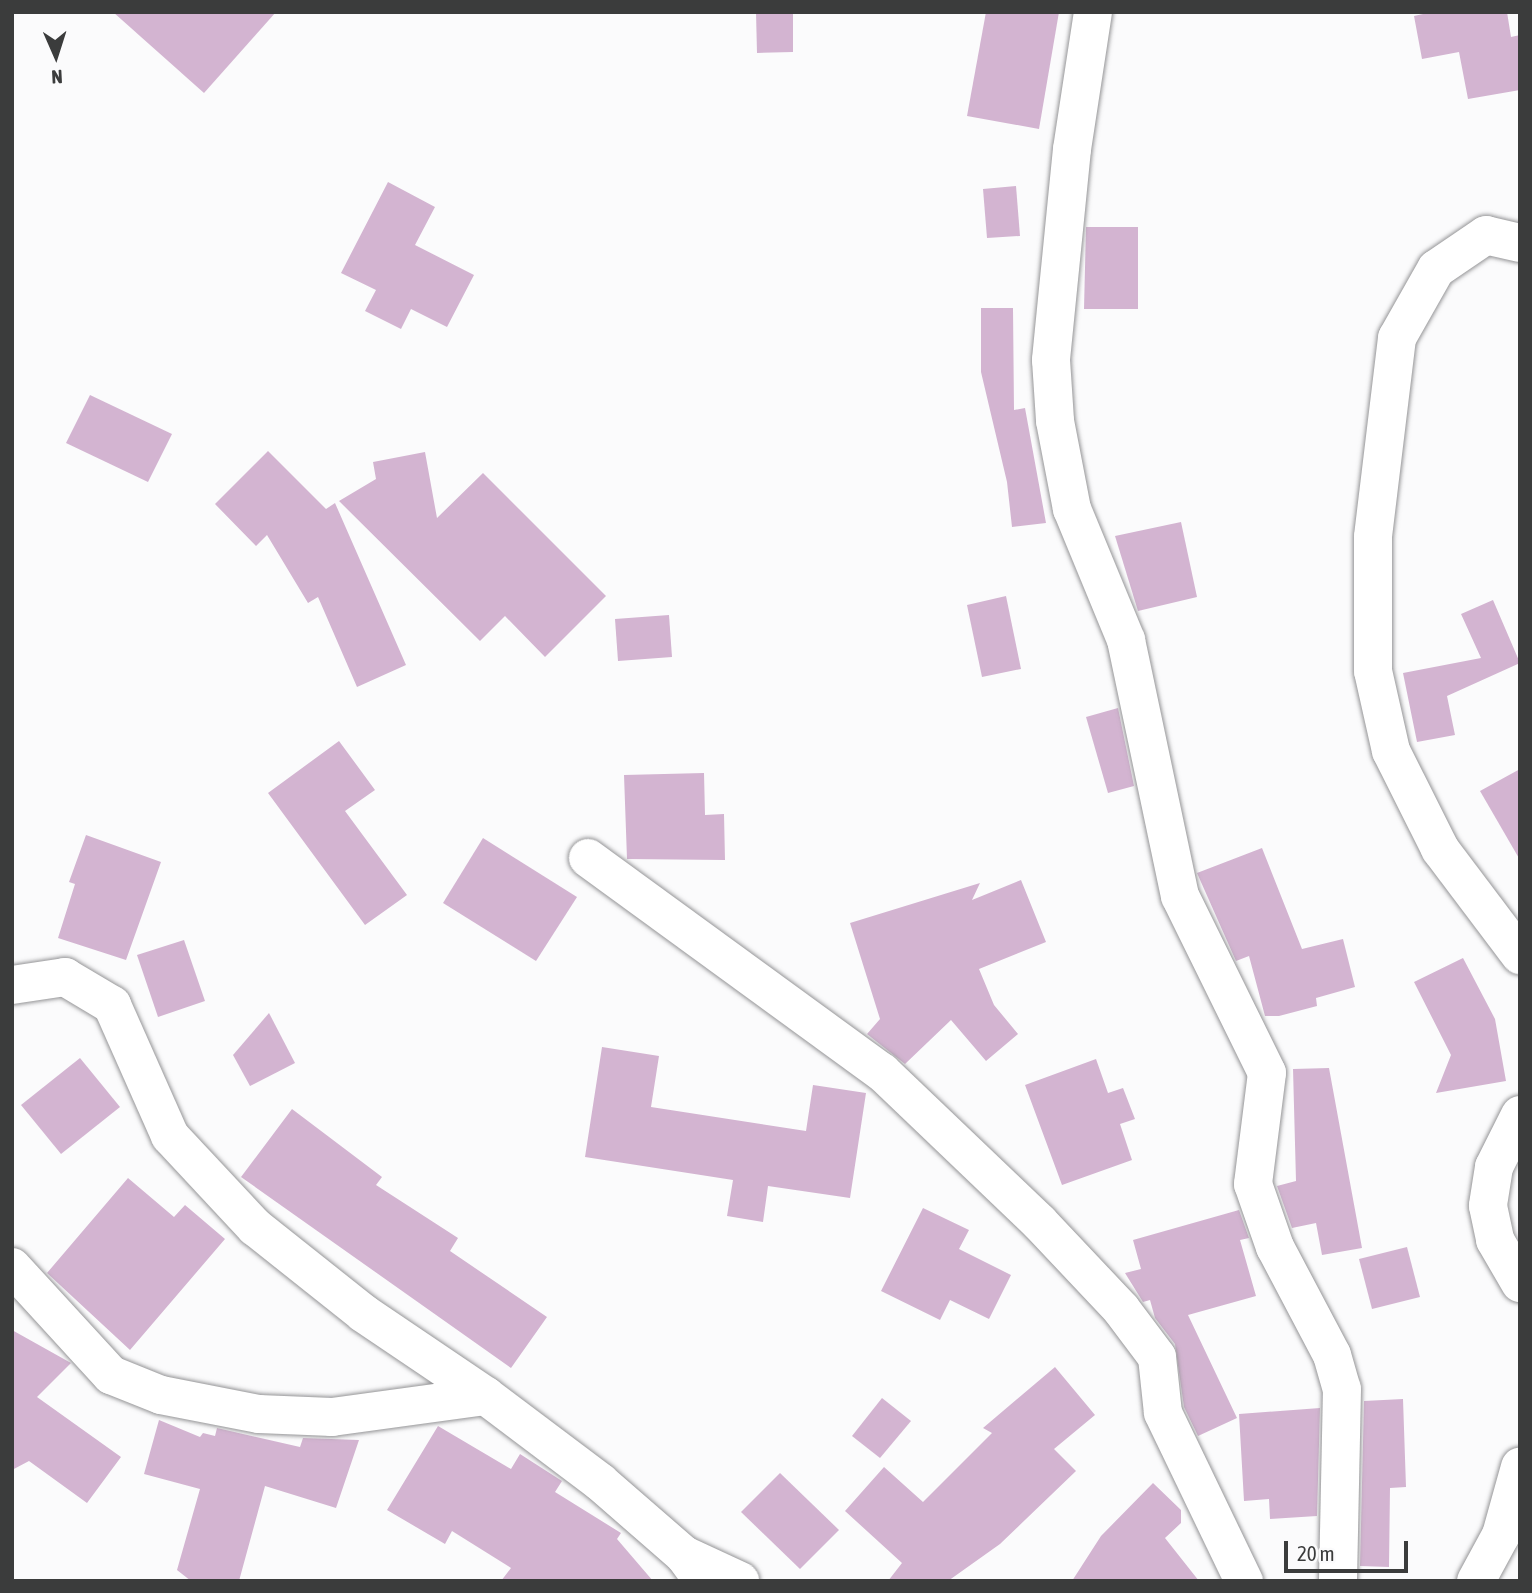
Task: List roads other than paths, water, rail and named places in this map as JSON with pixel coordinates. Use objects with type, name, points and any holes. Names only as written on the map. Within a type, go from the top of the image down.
[{"type":"main road","points":[[1093,12],[1078,98],[1052,348],[1055,421],[1072,509],[1126,640],[1180,896],[1267,1073],[1253,1184],[1275,1247],[1332,1355],[1342,1389],[1338,1581]]},
{"type":"main road","points":[[1520,217],[1503,239],[1436,269],[1396,338],[1373,537],[1373,671],[1391,751],[1440,849],[1520,955]]},
{"type":"main road","points":[[588,858],[881,1072],[1040,1222],[1121,1309],[1157,1357],[1163,1413],[1244,1581]]},
{"type":"main road","points":[[12,985],[65,977],[112,1004],[170,1136],[206,1178],[255,1227],[363,1313],[486,1396],[600,1482],[694,1568],[740,1581]]},
{"type":"main road","points":[[1520,1115],[1494,1167],[1488,1206],[1495,1240],[1520,1283]]},
{"type":"main road","points":[[12,1267],[111,1376],[161,1395],[259,1414],[332,1417],[486,1396]]},
{"type":"main road","points":[[1476,1581],[1501,1535],[1520,1467]]}]
